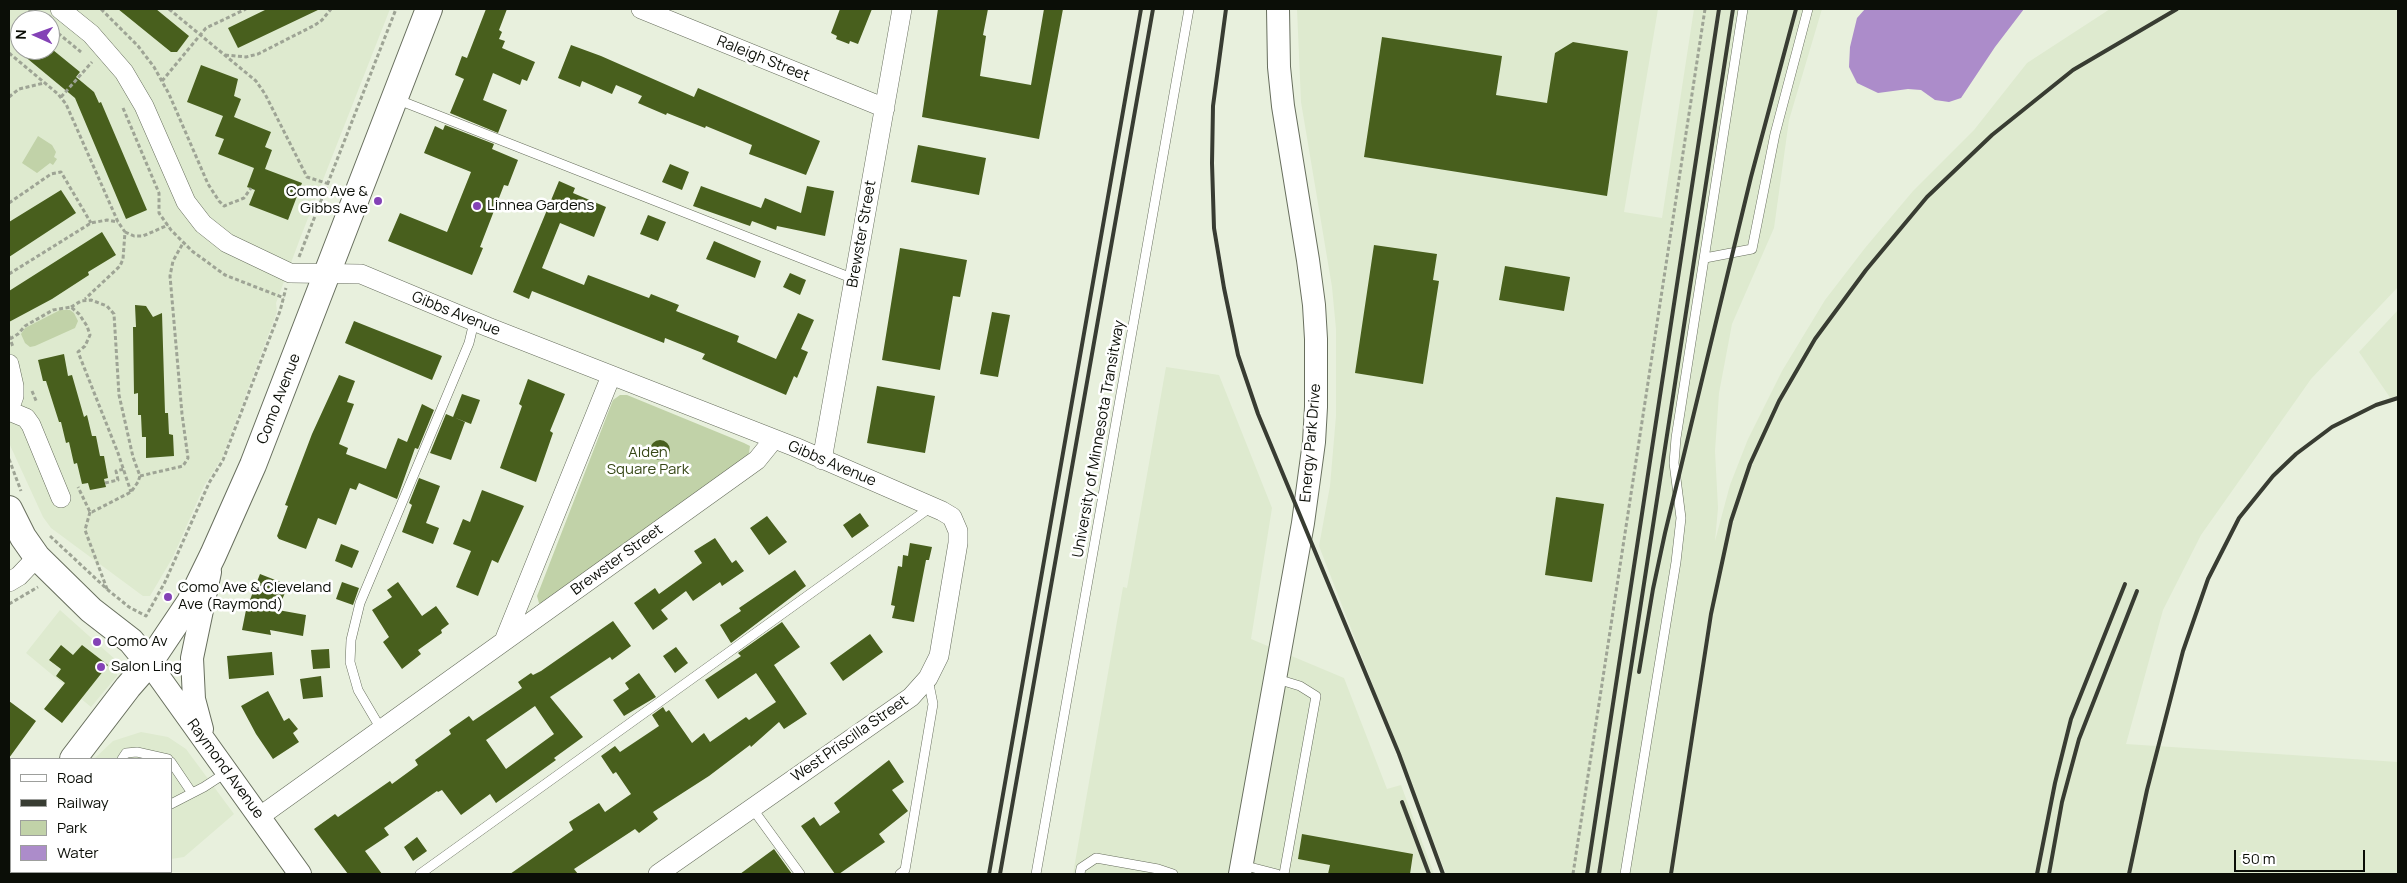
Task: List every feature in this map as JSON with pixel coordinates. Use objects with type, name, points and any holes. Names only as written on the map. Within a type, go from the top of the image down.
[{"type":"main road","name":"Como Avenue","points":[[75,758],[128,687],[149,663],[190,602],[213,555],[253,465],[429,9]]},
{"type":"main road","points":[[17,504],[22,537],[37,557],[91,610],[131,641],[149,663]]},
{"type":"street","name":"Gibbs Avenue","points":[[60,9],[91,34],[124,72],[144,106],[179,190],[193,213],[226,243],[290,273],[361,274],[474,322],[774,439],[932,506],[952,517]]},
{"type":"street","name":"Raleigh Street","points":[[641,9],[885,108]]},
{"type":"street","name":"Brewster Street","points":[[822,460],[902,9]]},
{"type":"street","name":"Energy Park Drive","points":[[1241,869],[1309,489],[1314,442],[1317,374],[1314,305],[1283,106],[1279,67],[1278,9]]},
{"type":"street","points":[[12,360],[14,391],[9,410],[26,418],[31,425],[61,498]]},
{"type":"street","points":[[504,641],[611,376]]},
{"type":"street","name":"Brewster Street","points":[[260,817],[757,460],[774,439]]},
{"type":"street","name":"West Priscilla Street","points":[[658,874],[911,697],[928,678],[938,656],[958,543],[958,531],[952,517]]},
{"type":"street","points":[[206,742],[194,698],[192,664],[194,644],[213,555]]},
{"type":"street","points":[[9,582],[19,576],[37,557]]},
{"type":"street","name":"Raymond Avenue","points":[[149,663],[300,874]]},
{"type":"lane","name":"University of Minnesota Transitway","points":[[1036,874],[1189,9]]},
{"type":"lane","points":[[1625,874],[1676,562],[1681,518],[1674,463],[1676,438],[1743,9]]},
{"type":"lane","points":[[1705,258],[1752,249],[1774,134],[1808,9]]},
{"type":"lane","points":[[395,99],[854,280]]},
{"type":"lane","points":[[381,730],[358,690],[350,662],[351,640],[360,603],[469,343],[474,322]]},
{"type":"lane","points":[[420,874],[932,506]]},
{"type":"lane","points":[[900,874],[906,870],[933,704],[928,678]]},
{"type":"lane","points":[[1274,678],[1300,686],[1316,696],[1284,874]]},
{"type":"lane","points":[[123,758],[126,753],[138,752],[162,758]]},
{"type":"lane","points":[[172,763],[192,793]]},
{"type":"lane","points":[[172,804],[227,772]]},
{"type":"lane","points":[[172,794],[181,800]]},
{"type":"lane","points":[[752,808],[800,874]]},
{"type":"lane","points":[[1080,874],[1081,868],[1096,858],[1158,869],[1173,874]]},
{"type":"lane","points":[[1241,869],[1277,874]]},
{"type":"path","points":[[101,9],[138,46],[162,81],[214,196],[224,206],[244,198],[251,188]]},
{"type":"path","points":[[169,9],[261,87],[307,177],[329,184]]},
{"type":"path","points":[[162,81],[206,28],[246,9]]},
{"type":"path","points":[[224,54],[246,57],[258,54],[315,25],[322,20],[330,9]]},
{"type":"path","points":[[47,532],[70,557],[108,590],[129,607],[146,616],[165,582],[209,483],[223,460],[280,311],[290,273],[299,257],[329,184],[396,9]]},
{"type":"path","points":[[1573,874],[1705,9]]},
{"type":"path","points":[[9,53],[61,97],[118,222],[125,232],[134,236],[143,236],[168,225]]},
{"type":"path","points":[[61,97],[91,63]]},
{"type":"path","points":[[9,97],[19,90],[45,82]]},
{"type":"path","points":[[9,203],[51,174],[61,172],[91,223]]},
{"type":"path","points":[[9,274],[91,223],[107,220],[118,222]]},
{"type":"path","points":[[12,360],[9,337],[18,334],[25,326],[46,313],[59,308],[71,307],[85,300],[120,266],[123,259],[125,232]]},
{"type":"path","points":[[140,476],[183,466],[187,463],[188,458],[182,414],[170,276],[173,261],[183,243]]},
{"type":"path","points":[[85,300],[107,306],[115,318],[114,341],[119,396],[133,457],[140,476],[131,492],[90,512]]},
{"type":"path","points":[[71,307],[89,330],[87,342],[78,352],[124,469],[131,492]]},
{"type":"path","points":[[27,388],[33,392],[37,404]]},
{"type":"path","points":[[9,459],[17,504]]},
{"type":"path","points":[[105,483],[118,480],[116,471],[124,469]]},
{"type":"path","points":[[73,479],[90,512],[85,530],[108,590]]},
{"type":"shaded area","points":[[9,9],[390,9],[301,236],[276,303],[277,312],[222,458],[204,486],[173,557],[150,596],[143,596],[51,528],[43,517],[9,443]]},
{"type":"shaded area","points":[[1297,9],[1658,9],[1624,212],[1662,218],[1694,9],[1822,9],[1789,120],[1774,228],[1732,324],[1719,393],[1715,451],[1718,508],[1715,541],[1730,485],[1748,439],[1782,371],[1825,300],[1865,248],[1913,191],[1974,130],[2027,63],[2110,9],[2398,9],[2398,287],[2311,379],[2201,535],[2163,610],[2126,744],[2398,762],[2398,874],[1446,874],[1319,546],[1330,486],[1336,416],[1336,329],[1332,287],[1301,102]]},
{"type":"shaded area","points":[[2398,310],[2398,400],[2391,399],[2359,352]]},
{"type":"shaded area","points":[[1166,367],[1219,375],[1272,508],[1251,639],[1344,678],[1387,789],[1401,785],[1434,874],[1073,874],[1123,587],[1127,588]]},
{"type":"shaded area","points":[[60,610],[117,661],[117,676],[91,707],[26,653]]},
{"type":"shaded area","points":[[141,732],[168,737],[186,749],[234,814],[184,857],[172,859],[172,758],[95,758],[113,741]]},
{"type":"green space","points":[[38,136],[52,145],[56,152],[54,157],[57,159],[53,165],[50,163],[37,173],[22,163]]},
{"type":"green space","points":[[60,310],[70,310],[74,313],[78,321],[75,328],[35,346],[30,347],[25,343],[21,334],[25,328]]},
{"type":"green space","name":"Alden Square Park","points":[[620,395],[627,395],[744,443],[750,446],[749,453],[745,459],[542,604],[539,603],[537,596],[613,400]]},
{"type":"water","points":[[1865,9],[2024,9],[1995,47],[1961,98],[1949,102],[1935,100],[1921,90],[1908,89],[1878,93],[1857,83],[1849,67],[1850,47],[1857,18]]},
{"type":"building","points":[[118,9],[156,9],[189,36],[177,52],[171,52]]},
{"type":"building","points":[[267,9],[320,9],[238,48],[228,28]]},
{"type":"building","points":[[486,9],[507,9],[499,30],[502,32],[499,39],[505,41],[502,48],[535,62],[527,81],[522,79],[520,85],[493,73],[483,100],[507,110],[498,133],[450,113],[464,79],[455,75],[462,56],[467,58]]},
{"type":"building","points":[[840,9],[872,9],[858,44],[850,41],[849,44],[836,39],[837,36],[831,33]]},
{"type":"building","points":[[938,9],[988,9],[983,35],[986,36],[980,76],[1031,85],[1044,9],[1063,9],[1039,139],[922,117]]},
{"type":"building","points":[[1382,37],[1502,56],[1496,95],[1547,103],[1555,53],[1573,42],[1628,51],[1607,196],[1364,157]]},
{"type":"building","points":[[571,45],[601,56],[694,97],[698,88],[820,141],[806,175],[749,154],[752,145],[706,126],[705,128],[667,113],[666,115],[638,103],[642,96],[616,85],[612,94],[582,81],[580,87],[558,78]]},
{"type":"building","points":[[60,56],[80,72],[76,77],[94,92],[99,103],[101,102],[147,210],[126,219],[75,98],[29,60],[60,60]]},
{"type":"building","points":[[201,65],[238,79],[234,96],[241,99],[234,117],[271,132],[265,147],[272,150],[265,169],[302,183],[288,220],[249,205],[255,190],[247,187],[254,168],[218,154],[224,139],[215,136],[223,116],[187,102]]},
{"type":"building","name":"Linnea Gardens","points":[[445,125],[494,144],[492,149],[518,160],[508,186],[504,185],[480,247],[483,248],[472,275],[388,241],[400,213],[447,232],[471,172],[424,153],[435,126],[443,130]]},
{"type":"building","points":[[918,145],[986,158],[979,195],[911,182]]},
{"type":"building","points":[[670,164],[689,172],[682,190],[662,182]]},
{"type":"building","points":[[559,181],[575,188],[573,193],[606,207],[594,237],[560,223],[542,268],[584,285],[588,275],[649,298],[651,294],[679,305],[676,311],[739,336],[737,342],[776,359],[798,313],[814,320],[801,349],[808,352],[797,378],[794,376],[786,395],[702,359],[705,354],[665,338],[664,343],[532,291],[529,299],[513,292]]},
{"type":"building","points":[[701,186],[761,208],[765,198],[801,213],[807,186],[834,191],[825,236],[777,226],[776,230],[752,221],[750,226],[693,206]]},
{"type":"building","points":[[61,190],[76,213],[9,257],[9,222]]},
{"type":"building","points":[[648,215],[666,222],[658,241],[640,234]]},
{"type":"building","points":[[102,232],[116,255],[88,272],[89,275],[52,299],[9,322],[9,291]]},
{"type":"building","points":[[714,241],[761,261],[755,278],[706,259]]},
{"type":"building","points":[[1374,245],[1437,254],[1433,280],[1439,281],[1423,384],[1355,373]]},
{"type":"building","points":[[900,248],[967,260],[960,297],[953,296],[940,370],[882,360]]},
{"type":"building","points":[[1505,266],[1570,277],[1564,311],[1499,300]]},
{"type":"building","points":[[790,273],[806,280],[800,295],[783,287]]},
{"type":"building","points":[[135,305],[146,306],[153,317],[162,313],[165,413],[168,413],[169,434],[173,435],[174,456],[146,458],[146,437],[142,437],[141,415],[138,415],[138,393],[134,394],[133,327],[136,327]]},
{"type":"building","points":[[992,312],[1010,315],[998,377],[980,374]]},
{"type":"building","points":[[354,321],[442,356],[432,380],[345,343]]},
{"type":"building","points":[[64,354],[68,376],[72,375],[84,417],[87,415],[92,436],[96,436],[100,456],[104,456],[108,478],[104,479],[106,487],[90,490],[88,483],[82,484],[77,463],[74,464],[69,442],[66,443],[61,422],[59,422],[46,381],[43,381],[38,360]]},
{"type":"building","points":[[339,375],[355,381],[347,402],[354,404],[339,444],[348,448],[346,454],[386,469],[398,438],[407,442],[422,404],[434,410],[418,449],[415,448],[397,499],[359,483],[356,490],[350,488],[336,525],[318,518],[306,549],[279,539],[277,536],[288,506],[285,505],[312,434]]},
{"type":"building","points":[[528,379],[565,394],[550,431],[553,433],[536,482],[500,468],[522,406],[519,404]]},
{"type":"building","points":[[877,386],[935,396],[925,453],[867,443]]},
{"type":"building","points":[[462,394],[480,400],[471,424],[453,417]]},
{"type":"building","points":[[446,414],[465,422],[451,460],[430,453]]},
{"type":"building","points":[[660,440],[667,443],[670,450],[667,457],[660,460],[653,457],[650,450],[653,443]]},
{"type":"building","points":[[419,478],[440,486],[426,523],[439,528],[433,544],[402,532],[412,505],[409,503]]},
{"type":"building","points":[[482,490],[524,506],[498,563],[492,560],[478,596],[456,587],[471,551],[453,544],[463,519],[470,522]]},
{"type":"building","points":[[1556,497],[1604,504],[1592,582],[1545,575]]},
{"type":"building","points":[[860,513],[869,526],[852,538],[843,525]]},
{"type":"building","points":[[767,516],[787,542],[769,555],[750,528]]},
{"type":"building","points":[[715,538],[732,563],[736,560],[744,571],[722,586],[720,582],[693,601],[686,591],[661,610],[668,619],[653,630],[634,603],[655,588],[659,594],[702,563],[694,551]]},
{"type":"building","points":[[910,543],[932,547],[929,560],[926,560],[914,622],[892,618],[895,606],[891,605],[898,566],[902,567],[903,555],[908,556]]},
{"type":"building","points":[[341,544],[359,551],[352,568],[335,561]]},
{"type":"building","points":[[795,570],[806,586],[731,643],[720,625],[741,611],[739,608]]},
{"type":"building","points":[[260,574],[288,585],[278,610],[306,615],[303,636],[270,630],[271,635],[242,630],[246,610]]},
{"type":"building","points":[[342,582],[359,588],[353,605],[336,599]]},
{"type":"building","points":[[398,582],[422,616],[436,606],[449,624],[441,630],[442,633],[418,650],[421,654],[402,669],[383,642],[389,637],[372,610],[392,597],[387,590]]},
{"type":"building","points":[[613,621],[631,646],[612,660],[610,657],[550,697],[583,737],[554,758],[556,760],[496,803],[490,794],[461,815],[442,790],[437,791],[384,828],[389,835],[365,851],[382,874],[348,874],[314,829],[335,814],[338,817],[390,781],[392,784],[418,765],[415,760],[451,734],[449,730],[469,716],[473,721],[522,688],[518,682],[531,673],[533,675]],"holes":[[[535,706],[554,734],[506,769],[486,740]]]},
{"type":"building","points":[[782,622],[800,647],[774,665],[807,714],[784,729],[779,722],[751,747],[750,745],[709,776],[653,812],[658,819],[639,833],[635,829],[574,869],[578,874],[510,874],[573,830],[569,822],[599,803],[605,812],[631,794],[616,772],[613,774],[601,756],[615,746],[620,752],[659,726],[652,715],[663,707],[666,712],[669,710],[692,743],[704,733],[710,742],[746,717],[749,720],[776,702],[756,673],[718,699],[705,680],[741,656],[738,653]]},
{"type":"building","points":[[870,634],[883,652],[843,681],[830,663]]},
{"type":"building","points":[[61,645],[73,655],[82,645],[108,665],[62,723],[44,709],[65,683],[56,676],[61,669],[49,660]]},
{"type":"building","points":[[676,647],[688,663],[675,673],[663,656]]},
{"type":"building","points":[[329,649],[330,668],[313,669],[311,650]]},
{"type":"building","points":[[272,652],[274,675],[229,679],[227,656]]},
{"type":"building","points":[[639,673],[656,697],[624,716],[613,700],[629,689],[625,683]]},
{"type":"building","points":[[321,676],[323,697],[303,699],[300,679]]},
{"type":"building","points":[[268,691],[284,721],[289,718],[298,729],[293,733],[299,742],[273,759],[256,734],[241,706]]},
{"type":"building","points":[[9,701],[36,721],[9,758]]},
{"type":"building","points":[[889,760],[904,782],[892,790],[908,811],[879,834],[885,842],[839,874],[835,874],[801,826],[814,817],[820,826],[840,812],[834,803]]},
{"type":"building","points":[[1302,834],[1413,854],[1410,874],[1328,874],[1330,865],[1298,859]]},
{"type":"building","points":[[417,837],[427,851],[413,861],[404,847]]},
{"type":"building","points":[[774,849],[792,874],[740,874]]},
{"type":"railway","points":[[989,874],[1141,9]]},
{"type":"railway","points":[[1000,874],[1153,9]]},
{"type":"railway","points":[[1226,9],[1213,106],[1214,228],[1238,355],[1258,414],[1399,754],[1443,874]]},
{"type":"railway","points":[[1587,874],[1719,9]]},
{"type":"railway","points":[[1599,874],[1733,9]]},
{"type":"railway","points":[[1639,672],[1665,533],[1751,177],[1796,9]]},
{"type":"railway","points":[[1671,874],[1711,614],[1731,521],[1750,464],[1779,401],[1815,339],[1866,270],[1927,197],[1992,135],[2073,70],[2177,9]]},
{"type":"railway","points":[[2129,874],[2147,790],[2183,651],[2208,579],[2239,518],[2273,476],[2296,454],[2332,427],[2376,405],[2398,398]]},
{"type":"railway","points":[[2037,874],[2055,783],[2071,719],[2125,584]]},
{"type":"railway","points":[[2049,874],[2062,802],[2079,739],[2137,591]]},
{"type":"railway","points":[[1402,802],[1429,874]]},
{"type":"place","name":"Como Ave & Gibbs Ave","points":[[378,201]]},
{"type":"place","name":"Linnea Gardens","points":[[477,206]]},
{"type":"place","name":"Como Ave & Cleveland Ave (Raymond)","points":[[168,597]]},
{"type":"place","name":"Como Av","points":[[97,642]]},
{"type":"place","name":"Salon Ling","points":[[101,667]]}]
